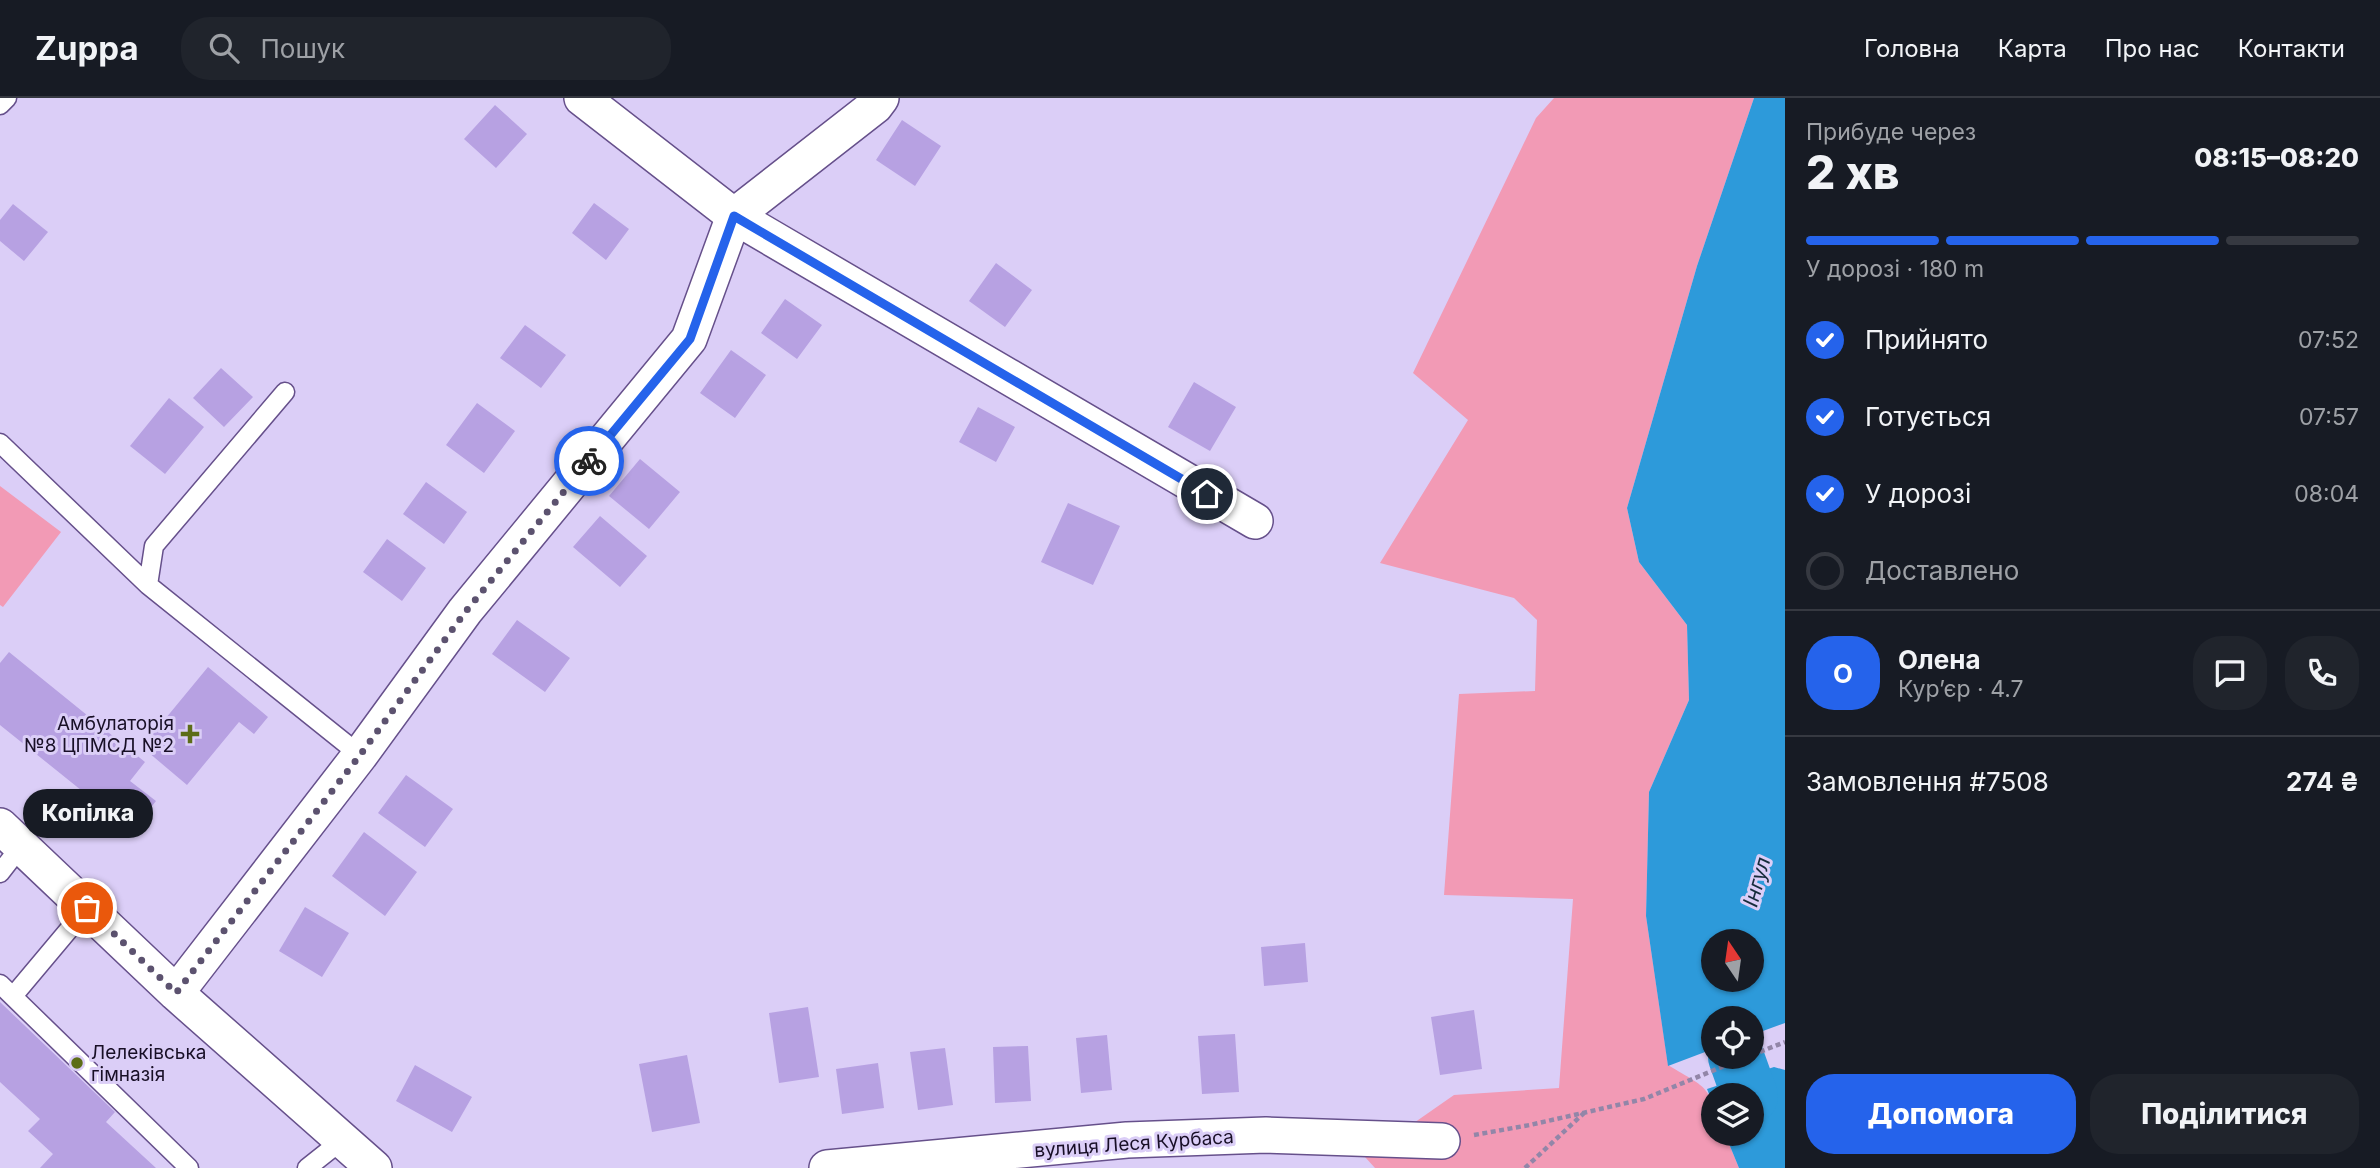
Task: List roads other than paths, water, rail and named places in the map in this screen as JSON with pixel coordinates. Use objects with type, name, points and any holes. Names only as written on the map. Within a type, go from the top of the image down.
[{"type":"street","points":[[582,98],[734,216],[1255,522]]},
{"type":"street","points":[[176,993],[360,755],[466,611],[690,339],[734,216],[875,106],[881,98]]},
{"type":"street","points":[[11,836],[176,993],[374,1168]]},
{"type":"street","name":"вулиця Леся Курбаса","points":[[827,1168],[1127,1140],[1266,1135],[1442,1141]]},
{"type":"lane","points":[[0,105],[6,98]]},
{"type":"lane","points":[[148,585],[154,546],[285,392]]},
{"type":"lane","points":[[0,443],[148,585],[360,755]]},
{"type":"lane","points":[[0,873],[11,836]]},
{"type":"lane","points":[[87,908],[7,989],[189,1168]]},
{"type":"lane","points":[[307,1168],[341,1141]]},
{"type":"water","points":[[1754,98],[1785,98],[1785,1023],[1764,1031],[1764,1006],[1701,1006],[1701,1054],[1668,1066],[1646,916],[1649,792],[1689,700],[1687,625],[1639,562],[1627,508],[1697,266]]},
{"type":"water","points":[[1774,1067],[1785,1070],[1785,1168],[1739,1168],[1730,1146],[1764,1146],[1764,1083],[1725,1083]]},
{"type":"waterway","name":"Інгул","points":[[1740,1069],[1745,1083]]},
{"type":"place","name":"Амбулаторія №8 ЦПМСД №2","points":[[190,734]]},
{"type":"place","name":"Копілка","points":[[87,908]]},
{"type":"place","name":"Лелеківська гімназія","points":[[77,1063]]}]
